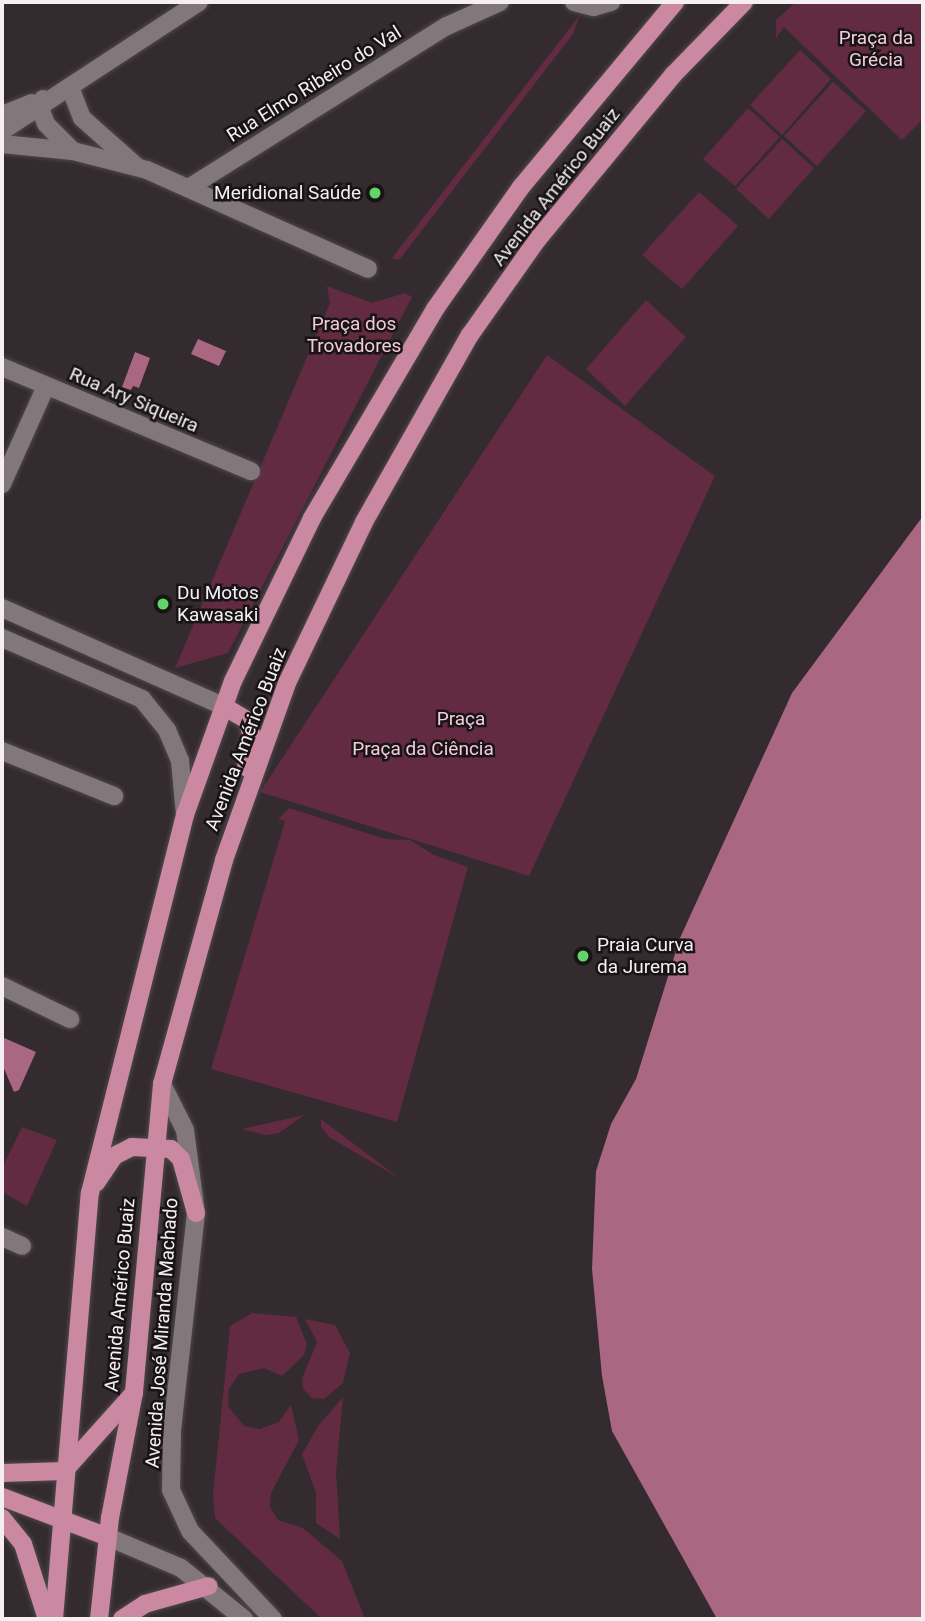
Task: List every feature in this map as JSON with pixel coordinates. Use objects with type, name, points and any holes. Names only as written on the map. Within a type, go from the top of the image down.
[{"type":"main road","name":"Avenida Américo Buaiz","points":[[54,1619],[59,1520],[90,1193],[185,815],[225,707],[313,518],[435,309],[521,187],[675,2]]},
{"type":"main road","name":"Avenida Américo Buaiz","points":[[99,1619],[108,1536],[134,1392],[154,1147],[162,1084],[224,860],[286,683],[364,522],[436,389],[537,240],[673,75],[744,2]]},
{"type":"main road","points":[[224,860],[251,733],[247,720],[225,707]]},
{"type":"main road","points":[[90,1193],[114,1156],[132,1147],[171,1149],[181,1159],[195,1213]]},
{"type":"main road","points":[[2,1473],[64,1471],[134,1392]]},
{"type":"main road","points":[[2,1497],[108,1536]]},
{"type":"main road","points":[[2,1518],[23,1544],[47,1619]]},
{"type":"main road","points":[[122,1619],[145,1604],[209,1586]]},
{"type":"street","points":[[2,131],[199,2]]},
{"type":"street","name":"Rua Elmo Ribeiro do Val","points":[[190,187],[447,26],[500,2]]},
{"type":"street","points":[[574,2],[593,7],[611,2]]},
{"type":"street","points":[[70,87],[82,118],[139,169]]},
{"type":"street","points":[[2,114],[42,104]]},
{"type":"street","points":[[42,104],[46,124],[73,151]]},
{"type":"street","points":[[2,144],[73,151],[139,169],[190,187],[368,269]]},
{"type":"street","name":"Rua Ary Siqueira","points":[[2,367],[251,471]]},
{"type":"street","points":[[2,484],[46,386]]},
{"type":"street","points":[[2,608],[225,707]]},
{"type":"street","points":[[2,638],[142,699],[167,730],[180,761],[185,815]]},
{"type":"street","points":[[2,751],[114,796]]},
{"type":"street","points":[[2,986],[70,1019]]},
{"type":"street","name":"Avenida José Miranda Machado","points":[[162,1084],[185,1130],[195,1213],[172,1432],[171,1490],[190,1531],[250,1612]]},
{"type":"street","points":[[2,1237],[22,1246]]},
{"type":"street","points":[[108,1536],[181,1568],[250,1612],[273,1619]]},
{"type":"green space","name":"Praça da Grécia","points":[[796,2],[923,2],[923,119],[902,140],[784,27],[776,38],[776,20]]},
{"type":"green space","points":[[580,15],[573,34],[399,260],[392,258]]},
{"type":"green space","points":[[800,50],[831,79],[782,135],[750,105]]},
{"type":"green space","points":[[833,82],[866,111],[817,166],[784,136]]},
{"type":"green space","points":[[748,108],[780,137],[735,186],[703,159]]},
{"type":"green space","points":[[782,139],[814,168],[769,219],[736,189]]},
{"type":"green space","points":[[699,192],[738,226],[682,289],[642,255]]},
{"type":"green space","name":"Praça dos Trovadores","points":[[327,286],[372,303],[405,293],[412,297],[228,653],[175,668],[330,303]]},
{"type":"green space","points":[[646,300],[686,337],[625,406],[586,369]]},
{"type":"green space","name":"Praça","points":[[547,355],[715,476],[529,876],[260,792]]},
{"type":"green space","points":[[289,808],[385,839],[410,840],[434,855],[468,867],[397,1122],[211,1069],[285,821],[278,819]]},
{"type":"green space","points":[[304,1115],[279,1133],[266,1135],[242,1129]]},
{"type":"green space","points":[[321,1119],[399,1178],[329,1137],[321,1127]]},
{"type":"green space","points":[[22,1127],[57,1140],[27,1206],[2,1192],[2,1168]]},
{"type":"green space","points":[[252,1313],[296,1317],[307,1344],[304,1355],[282,1376],[264,1368],[239,1374],[229,1389],[228,1406],[244,1426],[260,1429],[279,1422],[291,1405],[299,1440],[271,1493],[270,1507],[278,1520],[303,1528],[342,1561],[365,1619],[322,1619],[215,1518],[213,1495],[230,1326]]},
{"type":"green space","points":[[305,1319],[335,1325],[350,1353],[343,1383],[324,1399],[312,1398],[303,1389],[302,1379],[317,1342]]},
{"type":"green space","points":[[343,1397],[336,1472],[340,1539],[316,1523],[316,1493],[302,1454],[318,1426]]},
{"type":"shaded area","points":[[198,339],[226,351],[219,366],[191,354]]},
{"type":"shaded area","points":[[135,352],[150,358],[139,388],[133,386],[131,390],[122,387]]},
{"type":"shaded area","points":[[923,516],[923,1619],[717,1619],[612,1431],[602,1376],[592,1269],[596,1171],[611,1124],[636,1079],[680,938],[792,693]]},
{"type":"shaded area","points":[[2,1037],[36,1052],[19,1090],[14,1092],[2,1064]]},
{"type":"place","name":"Meridional Saúde","points":[[375,193]]},
{"type":"place","name":"Du Motos Kawasaki","points":[[163,604]]},
{"type":"place","name":"Praia Curva da Jurema","points":[[583,956]]},
{"type":"park label","name":"Praça da Ciência","points":[[423,749]]}]
